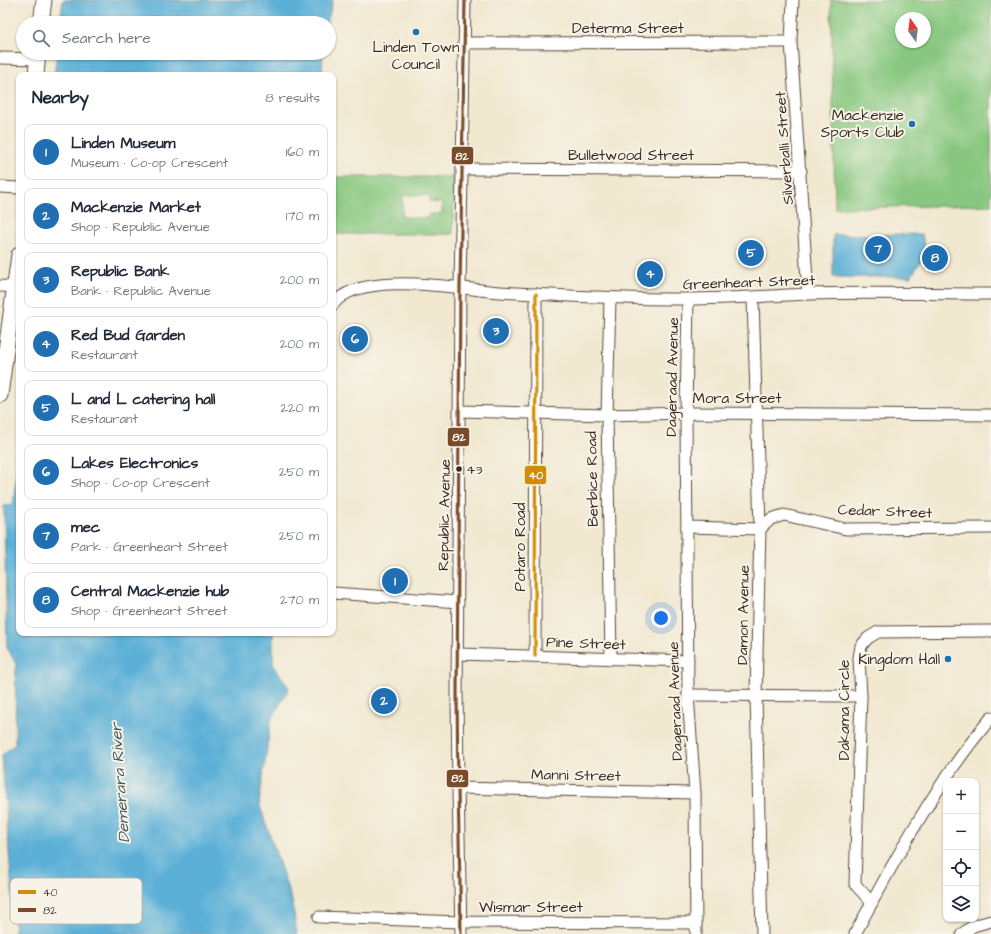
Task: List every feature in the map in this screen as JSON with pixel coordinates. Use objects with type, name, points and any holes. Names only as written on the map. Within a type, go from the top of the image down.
[{"type":"street","points":[[42,16],[44,0]]},
{"type":"street","name":"Republic Avenue","points":[[461,934],[458,788],[458,602],[460,288],[465,0]]},
{"type":"street","name":"Silverballi Street","points":[[793,0],[791,42],[808,294]]},
{"type":"street","name":"Determa Street","points":[[464,43],[791,42]]},
{"type":"street","points":[[0,58],[16,57]]},
{"type":"street","points":[[36,72],[38,60]]},
{"type":"street","name":"Bulletwood Street","points":[[462,168],[800,171]]},
{"type":"street","points":[[0,187],[16,188]]},
{"type":"street","name":"Greenheart Street","points":[[336,301],[354,290],[380,285],[439,285],[536,294],[610,298],[753,298],[808,294],[991,294]]},
{"type":"street","points":[[0,286],[16,287],[0,395]]},
{"type":"street","name":"Potaro Road","points":[[535,656],[536,294]]},
{"type":"street","name":"Berbice Road","points":[[610,298],[607,415],[611,659]]},
{"type":"street","name":"Damon Avenue","points":[[753,298],[760,529],[756,696],[762,934]]},
{"type":"street","name":"Dageraad Avenue","points":[[688,299],[686,413],[688,695],[695,793],[696,934]]},
{"type":"street","name":"Mora Street","points":[[460,411],[607,415],[686,413],[991,415]]},
{"type":"street","name":"Cedar Street","points":[[760,529],[771,519],[784,515],[846,528],[991,528]]},
{"type":"street","points":[[687,527],[760,529]]},
{"type":"street","points":[[336,593],[458,602]]},
{"type":"street","name":"Dakama Circle","points":[[872,903],[855,884],[861,696],[859,658],[861,646],[868,638],[878,632],[991,631]]},
{"type":"street","name":"Pine Street","points":[[458,654],[688,661]]},
{"type":"street","points":[[688,695],[861,696]]},
{"type":"street","points":[[855,934],[924,811],[991,718]]},
{"type":"street","name":"Manni Street","points":[[458,788],[695,793]]},
{"type":"street","name":"Wismar Street","points":[[319,917],[461,922],[696,923]]},
{"type":"street","points":[[962,934],[973,926],[991,921]]},
{"type":"green space","name":"Mackenzie Sports Club","points":[[831,0],[991,0],[991,205],[835,208]]},
{"type":"green space","points":[[336,177],[454,177],[453,234],[336,234]],"holes":[[[403,195],[429,195],[429,202],[442,203],[442,214],[429,214],[428,218],[402,217]]]},
{"type":"water","points":[[63,0],[333,0],[329,16],[61,16]]},
{"type":"water","points":[[56,60],[323,60],[322,72],[54,72]]},
{"type":"water","points":[[922,234],[925,254],[911,277],[833,277],[833,235]]},
{"type":"water","name":"Demerara River","points":[[16,478],[16,636],[273,636],[273,664],[289,688],[271,720],[259,803],[292,901],[297,934],[15,934],[14,924],[142,924],[142,878],[11,878],[2,755],[15,744],[16,664],[7,647],[4,506],[13,505]]},
{"type":"transit line","name":"82","points":[[461,934],[457,692],[460,288],[465,0]]},
{"type":"transit line","name":"40","points":[[535,656],[536,294]]},
{"type":"place","name":"Linden Town Council","points":[[416,32]]},
{"type":"place","name":"Mackenzie Sports Club","points":[[912,124]]},
{"type":"place","name":"mec","points":[[878,249]]},
{"type":"place","name":"L and L catering hall","points":[[751,253]]},
{"type":"place","name":"Central Mackenzie hub","points":[[935,258]]},
{"type":"place","name":"Red Bud Garden","points":[[650,274]]},
{"type":"place","name":"Republic Bank","points":[[496,331]]},
{"type":"place","name":"Lakes Electronics","points":[[355,339]]},
{"type":"place","name":"43","points":[[459,469]]},
{"type":"place","name":"Linden Museum","points":[[395,581]]},
{"type":"place","name":"Kingdom Hall","points":[[948,659]]},
{"type":"place","name":"Mackenzie Market","points":[[384,701]]}]
